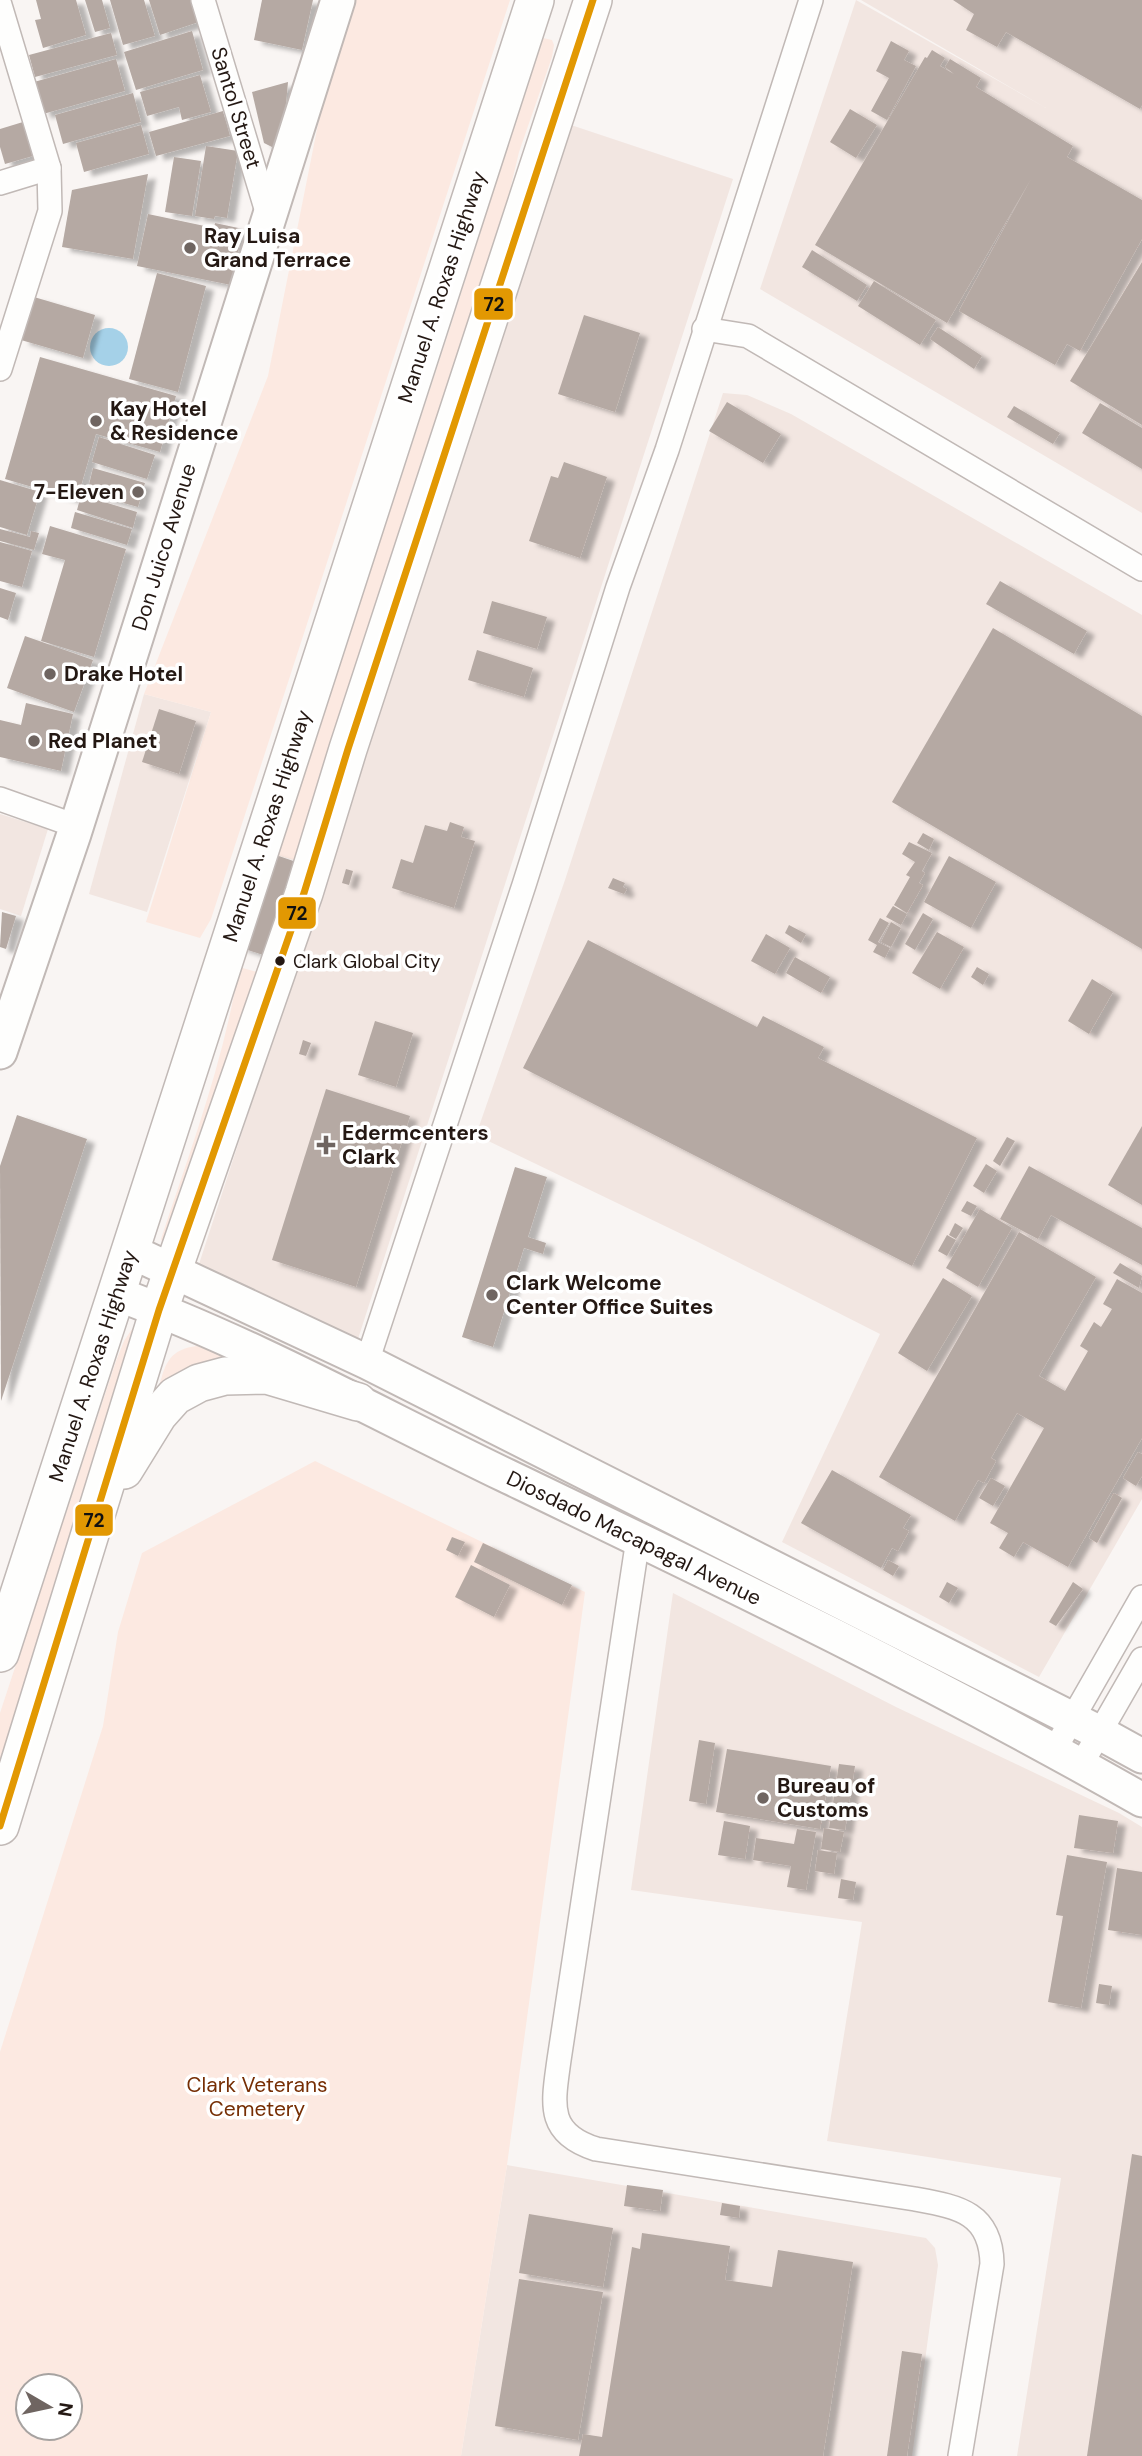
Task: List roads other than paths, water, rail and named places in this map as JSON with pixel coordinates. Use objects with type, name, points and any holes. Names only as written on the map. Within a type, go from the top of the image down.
[{"type":"main road","name":"Don Juico Avenue","points":[[0,1052],[76,826],[338,0]]},
{"type":"main road","points":[[0,1826],[159,1310],[304,893],[589,14],[533,6]]},
{"type":"main road","name":"Manuel A. Roxas Highway","points":[[0,1653],[533,6]]},
{"type":"main road","name":"Diosdado Macapagal Avenue","points":[[130,1251],[368,1362],[1142,1756]]},
{"type":"main road","name":"Diosdado Macapagal Avenue","points":[[117,1294],[159,1310],[358,1402],[890,1663],[1068,1757],[1142,1800]]},
{"type":"main road","points":[[98,1512],[158,1415],[176,1396],[200,1383],[225,1376],[267,1375],[358,1402]]},
{"type":"street","name":"Santol Street","points":[[203,0],[268,215]]},
{"type":"street","points":[[368,1362],[618,587],[667,450],[811,0]]},
{"type":"street","points":[[0,5],[49,168],[50,211],[0,369]]},
{"type":"street","points":[[0,183],[49,168]]},
{"type":"street","points":[[704,330],[748,336],[1142,569]]},
{"type":"street","points":[[0,799],[76,826]]},
{"type":"street","points":[[638,1539],[557,2072],[554,2096],[559,2126],[570,2138],[596,2149],[940,2203],[971,2214],[987,2234],[992,2247],[992,2264],[960,2456]]},
{"type":"street","points":[[1068,1757],[1086,1726],[1142,1597]]},
{"type":"street","points":[[1068,1757],[1086,1726],[1142,1659]]},
{"type":"water","points":[[109,328],[123,333],[128,347],[123,361],[109,366],[95,361],[90,347],[95,333]]},
{"type":"place","name":"Ray Luisa Grand Terrace","points":[[190,248]]},
{"type":"place","name":"Kay Hotel & Residence","points":[[96,421]]},
{"type":"place","name":"7-Eleven","points":[[138,492]]},
{"type":"place","name":"Drake Hotel","points":[[50,674]]},
{"type":"place","name":"Red Planet","points":[[34,741]]},
{"type":"place","name":"Clark Global City","points":[[280,961]]},
{"type":"place","name":"Edermcenters Clark","points":[[326,1145]]},
{"type":"place","name":"Clark Welcome Center Office Suites","points":[[492,1295]]},
{"type":"place","name":"Bureau of Customs","points":[[763,1798]]},
{"type":"park label","name":"Clark Veterans Cemetery","points":[[257,2097]]}]
